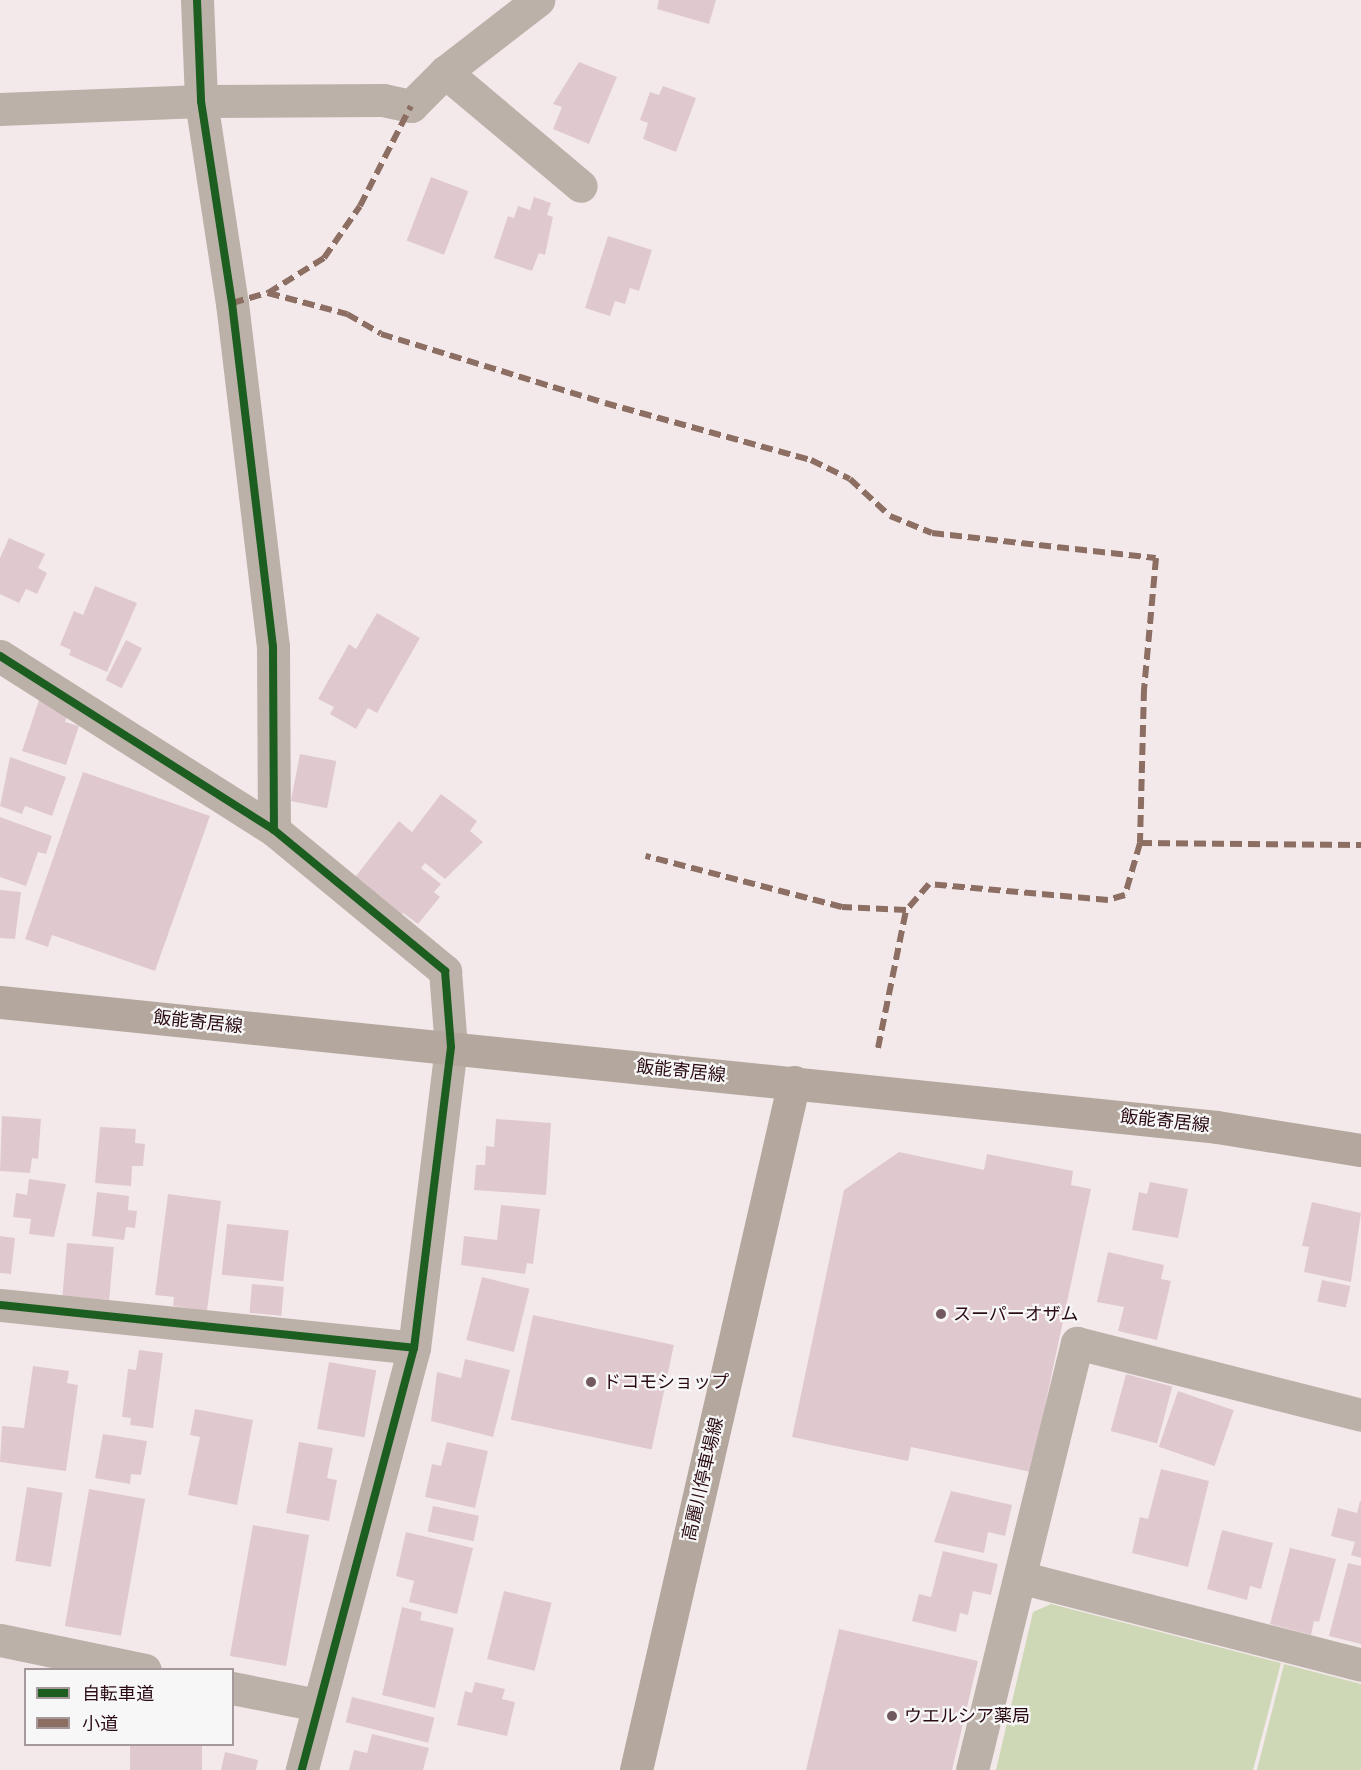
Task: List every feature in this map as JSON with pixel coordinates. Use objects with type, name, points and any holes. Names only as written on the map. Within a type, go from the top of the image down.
[{"type":"main road","name":"飯能寄居線","points":[[0,1002],[1217,1126],[1361,1150]]},
{"type":"main road","name":"高麗川停車場線","points":[[636,1770],[794,1082]]},
{"type":"street","points":[[197,0],[201,101],[232,303],[273,647],[274,830]]},
{"type":"street","points":[[0,109],[201,101],[383,100],[411,106],[445,72],[538,0]]},
{"type":"street","points":[[445,72],[581,186]]},
{"type":"street","points":[[1,661],[274,830],[445,971],[451,1047],[414,1348],[302,1770]]},
{"type":"street","points":[[0,1305],[414,1348]]},
{"type":"street","points":[[972,1770],[1023,1578],[1077,1343],[1361,1415]]},
{"type":"street","points":[[1023,1578],[1361,1665]]},
{"type":"street","points":[[0,1640],[135,1668]]},
{"type":"street","points":[[234,1688],[318,1705]]},
{"type":"green space","points":[[1051,1604],[1281,1663],[1253,1770],[996,1770],[1033,1612]]},
{"type":"green space","points":[[1284,1664],[1361,1684],[1361,1770],[1257,1770]]},
{"type":"building","points":[[659,0],[716,0],[709,24],[657,9]]},
{"type":"building","points":[[579,62],[617,77],[589,144],[553,129],[562,107],[553,104]]},
{"type":"building","points":[[663,86],[696,98],[676,152],[643,139],[648,123],[640,120],[650,92],[659,95]]},
{"type":"building","points":[[431,177],[468,191],[444,255],[407,240]]},
{"type":"building","points":[[534,197],[551,203],[547,215],[553,217],[545,255],[539,253],[532,271],[494,258],[508,216],[514,218],[518,206],[530,210]]},
{"type":"building","points":[[608,236],[652,250],[639,291],[630,288],[625,304],[615,301],[610,316],[585,308]]},
{"type":"building","points":[[9,538],[45,554],[38,568],[47,573],[37,594],[26,589],[19,603],[0,594],[0,558]]},
{"type":"building","points":[[95,586],[137,603],[107,672],[69,655],[71,650],[60,645],[74,611],[83,615]]},
{"type":"building","points":[[377,613],[420,638],[377,713],[368,708],[356,729],[330,714],[334,707],[318,699],[349,644],[356,649]]},
{"type":"building","points":[[126,640],[142,648],[122,688],[106,680]]},
{"type":"building","points":[[39,700],[69,711],[65,722],[79,726],[66,765],[22,751]]},
{"type":"building","points":[[300,754],[336,761],[327,808],[291,801]]},
{"type":"building","points":[[10,757],[66,777],[52,816],[25,806],[22,814],[0,806]]},
{"type":"building","points":[[83,772],[210,816],[155,971],[52,935],[48,947],[25,939]]},
{"type":"building","points":[[441,794],[477,821],[470,831],[483,842],[445,879],[425,863],[421,868],[441,884],[434,892],[440,897],[418,924],[403,913],[400,918],[352,881],[399,821],[412,832]]},
{"type":"building","points":[[0,817],[52,836],[46,854],[38,852],[26,886],[0,877]]},
{"type":"building","points":[[0,890],[21,892],[15,939],[0,938]]},
{"type":"building","points":[[2,1116],[41,1119],[38,1159],[32,1158],[30,1173],[0,1171]]},
{"type":"building","points":[[496,1119],[551,1123],[546,1195],[474,1190],[476,1165],[485,1165],[486,1146],[494,1147]]},
{"type":"building","points":[[100,1127],[136,1129],[135,1143],[145,1144],[143,1166],[132,1166],[131,1186],[95,1183]]},
{"type":"building","name":"スーパーオザム","points":[[899,1152],[984,1170],[987,1154],[1073,1171],[1071,1185],[1091,1189],[1031,1472],[911,1447],[908,1461],[792,1437],[844,1190]]},
{"type":"building","points":[[29,1179],[66,1184],[54,1237],[29,1234],[31,1219],[13,1217],[16,1193],[27,1195]]},
{"type":"building","points":[[1150,1182],[1188,1189],[1178,1238],[1132,1230],[1139,1192],[1147,1194]]},
{"type":"building","points":[[97,1192],[129,1196],[128,1210],[137,1211],[135,1228],[126,1227],[124,1240],[92,1236]]},
{"type":"building","points":[[168,1194],[221,1201],[207,1311],[173,1306],[174,1297],[155,1295]]},
{"type":"building","points":[[1312,1202],[1361,1213],[1351,1282],[1304,1272],[1309,1247],[1302,1246]]},
{"type":"building","points":[[501,1205],[540,1209],[533,1264],[527,1263],[525,1274],[461,1265],[464,1236],[497,1240]]},
{"type":"building","points":[[227,1224],[289,1230],[283,1281],[222,1275]]},
{"type":"building","points":[[0,1236],[15,1238],[11,1274],[0,1273]]},
{"type":"building","points":[[67,1243],[114,1247],[109,1300],[62,1296]]},
{"type":"building","points":[[1108,1252],[1164,1265],[1161,1279],[1171,1281],[1157,1340],[1118,1331],[1124,1307],[1097,1302]]},
{"type":"building","points":[[482,1277],[530,1289],[514,1352],[466,1340]]},
{"type":"building","points":[[1322,1280],[1350,1286],[1346,1308],[1317,1302]]},
{"type":"building","points":[[252,1284],[284,1287],[281,1316],[249,1313]]},
{"type":"building","name":"ドコモショップ","points":[[533,1315],[674,1345],[652,1450],[511,1420]]},
{"type":"building","points":[[139,1350],[163,1353],[153,1428],[130,1425],[131,1418],[122,1417],[128,1369],[136,1370]]},
{"type":"building","points":[[465,1359],[510,1370],[493,1437],[431,1421],[437,1372],[461,1378]]},
{"type":"building","points":[[329,1362],[376,1370],[364,1437],[317,1429]]},
{"type":"building","points":[[33,1366],[69,1371],[67,1383],[78,1385],[66,1471],[0,1462],[2,1426],[24,1428]]},
{"type":"building","points":[[1126,1374],[1172,1386],[1157,1443],[1111,1431]]},
{"type":"building","points":[[1178,1391],[1234,1410],[1215,1466],[1159,1447]]},
{"type":"building","points":[[195,1409],[253,1420],[237,1505],[188,1495],[200,1437],[190,1435]]},
{"type":"building","points":[[103,1434],[147,1441],[141,1475],[131,1474],[130,1484],[95,1478]]},
{"type":"building","points":[[299,1442],[333,1448],[327,1478],[337,1480],[329,1521],[286,1513]]},
{"type":"building","points":[[447,1442],[488,1451],[475,1508],[425,1497],[432,1464],[441,1466]]},
{"type":"building","points":[[1161,1469],[1209,1481],[1188,1567],[1132,1553],[1140,1517],[1148,1519]]},
{"type":"building","points":[[27,1487],[63,1493],[51,1567],[15,1561]]},
{"type":"building","points":[[89,1489],[145,1499],[121,1636],[65,1626]]},
{"type":"building","points":[[951,1491],[1012,1505],[1005,1536],[988,1532],[984,1553],[934,1542]]},
{"type":"building","points":[[1360,1501],[1361,1558],[1351,1555],[1355,1542],[1331,1536],[1338,1508],[1357,1513]]},
{"type":"building","points":[[433,1506],[479,1516],[474,1541],[428,1531]]},
{"type":"building","points":[[253,1525],[309,1535],[286,1666],[230,1656]]},
{"type":"building","points":[[1222,1530],[1273,1543],[1261,1589],[1250,1586],[1247,1600],[1207,1589]]},
{"type":"building","points":[[406,1532],[473,1548],[457,1614],[409,1602],[414,1581],[396,1576]]},
{"type":"building","points":[[1290,1548],[1336,1559],[1319,1622],[1314,1621],[1311,1635],[1270,1624]]},
{"type":"building","points":[[943,1551],[998,1564],[991,1595],[973,1591],[968,1615],[960,1613],[956,1632],[912,1621],[919,1594],[931,1597]]},
{"type":"building","points":[[1348,1563],[1361,1566],[1361,1644],[1329,1636]]},
{"type":"building","points":[[504,1591],[552,1603],[535,1671],[487,1659]]},
{"type":"building","points":[[402,1607],[422,1612],[420,1620],[454,1628],[435,1708],[382,1695]]},
{"type":"building","name":"ウエルシア薬局","points":[[839,1629],[978,1661],[952,1770],[806,1770]]},
{"type":"building","points":[[475,1682],[505,1689],[502,1699],[515,1702],[507,1736],[457,1725],[465,1691],[472,1693]]},
{"type":"building","points":[[352,1697],[434,1718],[428,1743],[346,1722]]},
{"type":"building","points":[[372,1734],[429,1748],[423,1770],[349,1770],[354,1750],[367,1753]]},
{"type":"building","points":[[130,1746],[202,1746],[202,1770],[130,1770]]},
{"type":"building","points":[[225,1752],[258,1760],[256,1770],[221,1770]]},
{"type":"marked path","points":[[232,303],[268,293],[324,258],[360,206],[411,106]]},
{"type":"marked path","points":[[268,293],[347,314],[381,334],[605,403],[811,460],[850,479],[890,516],[932,533],[1156,558],[1144,689],[1140,843],[1125,895],[1108,900],[929,884],[906,910],[842,907],[646,856]]},
{"type":"marked path","points":[[1140,843],[1361,845]]},
{"type":"marked path","points":[[878,1048],[906,910]]},
{"type":"cycle path","points":[[197,0],[201,101],[232,303],[273,647],[274,830]]},
{"type":"cycle path","points":[[0,656],[274,830],[445,971],[451,1047],[414,1348]]},
{"type":"cycle path","points":[[0,1305],[414,1348],[302,1770]]},
{"type":"place","name":"スーパーオザム","points":[[941,1314]]},
{"type":"place","name":"ドコモショップ","points":[[591,1382]]},
{"type":"place","name":"ウエルシア薬局","points":[[892,1716]]}]
